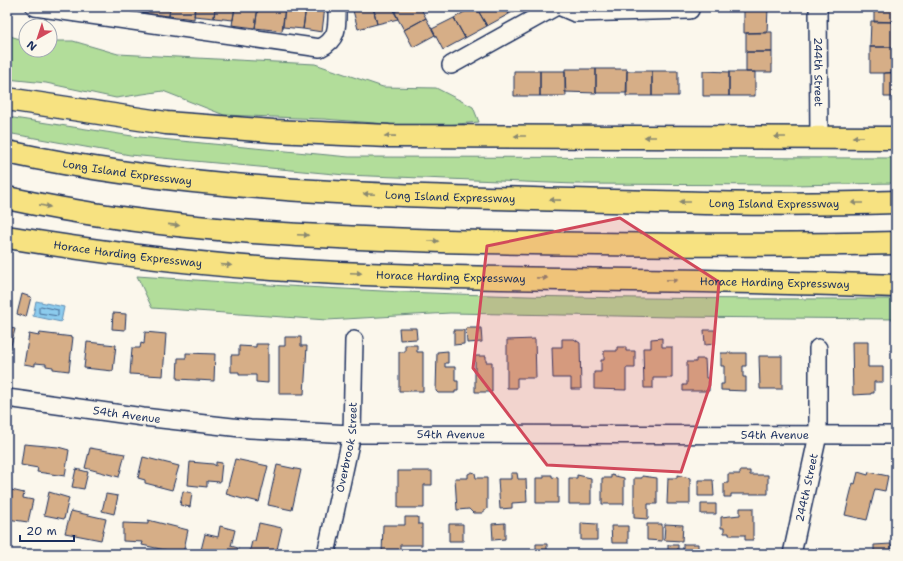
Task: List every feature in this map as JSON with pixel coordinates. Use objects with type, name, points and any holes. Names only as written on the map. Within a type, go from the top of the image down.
[{"type":"main road","points":[[7,99],[166,123],[273,131],[389,136],[896,138]]},
{"type":"main road","name":"Long Island Expressway","points":[[7,152],[62,164],[168,179],[304,192],[661,202],[896,202]]},
{"type":"main road","points":[[7,198],[47,207],[171,225],[302,235],[436,241],[659,246],[896,243]]},
{"type":"main road","name":"Horace Harding Expressway","points":[[7,237],[75,248],[178,260],[299,271],[896,286]]},
{"type":"street","points":[[35,7],[320,48],[329,43],[334,37],[337,25],[337,7]]},
{"type":"street","points":[[451,65],[555,7]]},
{"type":"street","points":[[561,7],[575,13],[690,10]]},
{"type":"street","name":"244th Street","points":[[818,7],[819,137]]},
{"type":"street","name":"Overbrook Street","points":[[326,554],[352,434],[354,340]]},
{"type":"street","name":"244th Street","points":[[792,554],[818,435],[818,348]]},
{"type":"street","name":"54th Avenue","points":[[7,398],[143,417],[250,428],[352,434],[896,435]]},
{"type":"highlighted area","points":[[620,218],[719,282],[710,385],[681,472],[547,465],[473,368],[487,246]]},
{"type":"green space","points":[[7,35],[18,38],[18,58],[58,58],[58,41],[73,41],[118,54],[315,64],[383,87],[436,88],[473,107],[479,122],[425,127],[324,119],[224,115],[163,91],[116,98],[46,83],[7,79]]},
{"type":"green space","points":[[7,117],[139,137],[349,157],[896,158],[896,183],[793,185],[575,184],[345,175],[130,155],[7,133]]},
{"type":"green space","points":[[137,276],[395,292],[681,298],[896,299],[896,319],[450,313],[327,320],[152,308]]},
{"type":"water","points":[[36,301],[64,307],[61,322],[33,316]]},
{"type":"building","points":[[143,7],[170,7],[169,16],[142,13]]},
{"type":"building","points":[[170,7],[195,7],[194,19],[169,16]]},
{"type":"building","points":[[195,7],[215,7],[214,18],[194,16]]},
{"type":"building","points":[[215,7],[235,7],[233,20],[214,18]]},
{"type":"building","points":[[235,7],[258,7],[255,28],[232,25]]},
{"type":"building","points":[[258,7],[285,7],[282,31],[255,28]]},
{"type":"building","points":[[285,7],[306,7],[303,29],[283,27]]},
{"type":"building","points":[[306,7],[325,7],[322,32],[303,29]]},
{"type":"building","points":[[352,7],[373,7],[377,24],[358,29]]},
{"type":"building","points":[[373,7],[393,7],[398,19],[377,24]]},
{"type":"building","points":[[404,7],[420,7],[426,18],[404,30],[394,12]]},
{"type":"building","points":[[473,7],[476,7],[487,26],[465,38],[454,18]]},
{"type":"building","points":[[476,7],[505,7],[509,14],[487,26]]},
{"type":"building","points":[[505,7],[522,7],[509,14]]},
{"type":"building","points":[[744,7],[768,7],[767,33],[744,33]]},
{"type":"building","points":[[874,7],[896,7],[896,22],[874,22]]},
{"type":"building","points":[[426,18],[435,35],[413,47],[404,30]]},
{"type":"building","points":[[454,18],[465,38],[443,50],[432,29]]},
{"type":"building","points":[[871,21],[896,22],[896,47],[870,47]]},
{"type":"building","points":[[772,32],[772,52],[746,52],[746,33]]},
{"type":"building","points":[[870,47],[896,47],[896,73],[870,73]]},
{"type":"building","points":[[746,52],[772,52],[772,72],[746,72]]},
{"type":"building","points":[[565,69],[596,69],[596,93],[565,92]]},
{"type":"building","points":[[596,69],[627,69],[627,93],[596,93]]},
{"type":"building","points":[[514,71],[540,71],[540,96],[514,96]]},
{"type":"building","points":[[540,71],[565,71],[566,96],[540,96]]},
{"type":"building","points":[[627,71],[652,71],[652,96],[626,96]]},
{"type":"building","points":[[652,71],[678,71],[678,96],[652,96]]},
{"type":"building","points":[[703,71],[729,72],[729,96],[703,96]]},
{"type":"building","points":[[729,72],[755,72],[755,96],[729,96]]},
{"type":"building","points":[[896,72],[896,97],[884,97],[884,73]]},
{"type":"building","points":[[22,294],[31,297],[26,317],[17,314]]},
{"type":"building","points":[[113,313],[126,314],[125,330],[112,329]]},
{"type":"building","points":[[7,327],[15,329],[8,358],[7,358]]},
{"type":"building","points":[[399,328],[416,328],[417,339],[400,340]]},
{"type":"building","points":[[466,328],[481,328],[482,342],[467,343]]},
{"type":"building","points":[[454,330],[464,330],[464,344],[454,345]]},
{"type":"building","points":[[704,330],[715,330],[715,344],[705,345]]},
{"type":"building","points":[[145,332],[166,334],[163,376],[130,374],[132,348],[140,348],[141,343],[144,344]]},
{"type":"building","points":[[40,333],[73,337],[69,371],[53,369],[53,367],[46,366],[46,364],[35,363],[35,366],[24,364],[29,334],[39,336]]},
{"type":"building","points":[[285,337],[301,337],[301,346],[307,346],[304,394],[279,394],[279,346],[285,346]]},
{"type":"building","points":[[662,338],[662,347],[672,347],[672,378],[653,378],[653,388],[644,388],[643,348],[651,348],[651,339]]},
{"type":"building","points":[[535,339],[536,378],[517,378],[517,388],[507,388],[507,340]]},
{"type":"building","points":[[562,339],[574,339],[580,343],[581,389],[571,389],[571,378],[553,378],[552,347],[562,347]]},
{"type":"building","points":[[87,342],[116,345],[113,371],[84,368]]},
{"type":"building","points":[[852,342],[868,342],[868,367],[883,367],[883,382],[874,382],[874,393],[853,395]]},
{"type":"building","points":[[256,344],[268,344],[268,383],[256,382],[256,375],[239,375],[239,372],[231,372],[231,355],[239,355],[239,346],[256,347]]},
{"type":"building","points":[[405,345],[417,345],[417,352],[423,352],[423,391],[399,391],[399,352],[405,352]]},
{"type":"building","points":[[617,347],[626,347],[626,351],[635,351],[635,368],[626,368],[626,390],[594,389],[594,372],[601,372],[601,360],[604,360],[604,351],[617,351]]},
{"type":"building","points":[[448,351],[448,363],[445,363],[445,367],[455,367],[455,381],[458,381],[458,391],[455,391],[455,393],[438,393],[436,391],[437,352]]},
{"type":"building","points":[[186,353],[215,354],[214,381],[177,379],[178,358],[186,358]]},
{"type":"building","points":[[721,353],[746,353],[746,366],[743,366],[743,377],[746,377],[746,391],[721,390],[721,384],[724,384],[724,366],[721,366]]},
{"type":"building","points":[[475,356],[486,356],[486,362],[492,362],[492,392],[475,392]]},
{"type":"building","points":[[759,356],[782,356],[782,389],[760,389]]},
{"type":"building","points":[[696,359],[705,359],[706,378],[709,378],[709,391],[683,391],[683,385],[687,385],[687,362],[696,362]]},
{"type":"building","points":[[24,444],[58,447],[69,450],[65,476],[37,472],[38,468],[21,465]]},
{"type":"building","points":[[90,448],[125,454],[119,477],[85,468]]},
{"type":"building","points":[[143,457],[179,466],[172,490],[145,483],[145,480],[138,478]]},
{"type":"building","points":[[235,459],[268,466],[259,502],[226,494]]},
{"type":"building","points":[[190,462],[213,464],[216,466],[216,462],[222,463],[220,482],[207,481],[207,487],[188,485]]},
{"type":"building","points":[[277,465],[301,470],[292,510],[268,505]]},
{"type":"building","points":[[76,469],[88,472],[84,489],[72,487]]},
{"type":"building","points":[[398,471],[432,471],[432,485],[424,485],[424,508],[398,508]]},
{"type":"building","points":[[740,471],[750,471],[750,475],[768,475],[768,494],[731,494],[731,497],[724,497],[724,483],[728,483],[728,474],[740,474]]},
{"type":"building","points":[[472,472],[475,473],[476,478],[487,478],[487,509],[482,513],[473,513],[469,509],[457,510],[455,478],[468,478],[468,474]]},
{"type":"building","points":[[858,472],[868,475],[869,472],[888,476],[885,491],[875,489],[867,520],[845,515],[853,483],[855,484]]},
{"type":"building","points":[[511,473],[517,473],[518,479],[526,479],[527,502],[512,503],[512,508],[500,509],[498,479],[511,479]]},
{"type":"building","points":[[544,475],[552,475],[552,477],[558,478],[558,503],[536,503],[536,478],[544,478]]},
{"type":"building","points":[[577,475],[591,478],[591,504],[569,504],[569,478],[577,478]]},
{"type":"building","points":[[611,475],[624,478],[624,504],[602,504],[602,478],[611,478]]},
{"type":"building","points":[[677,475],[690,478],[690,504],[667,504],[668,478],[677,478]]},
{"type":"building","points":[[642,476],[657,478],[657,504],[648,504],[648,519],[634,518],[634,478],[642,478]]},
{"type":"building","points":[[698,480],[713,480],[714,496],[698,496]]},
{"type":"building","points":[[7,489],[24,493],[23,498],[33,500],[28,522],[7,519]]},
{"type":"building","points":[[183,491],[192,493],[190,507],[180,505]]},
{"type":"building","points":[[49,492],[69,498],[64,519],[44,515]]},
{"type":"building","points":[[106,494],[118,496],[114,514],[102,511]]},
{"type":"building","points":[[701,504],[716,504],[716,514],[701,514]]},
{"type":"building","points":[[740,508],[753,508],[753,540],[745,540],[745,535],[729,535],[729,533],[724,533],[724,528],[721,528],[721,517],[740,515]]},
{"type":"building","points":[[71,511],[106,519],[101,540],[65,533]]},
{"type":"building","points":[[405,517],[418,517],[418,524],[422,524],[422,545],[400,545],[400,553],[382,553],[383,525],[405,525]]},
{"type":"building","points":[[148,520],[188,530],[183,554],[142,545],[143,542],[123,541],[123,523],[148,524]]},
{"type":"building","points":[[259,523],[282,528],[276,554],[249,554],[252,541],[255,541]]},
{"type":"building","points":[[505,523],[505,539],[493,540],[492,524]]},
{"type":"building","points":[[581,523],[597,524],[597,540],[581,540]]},
{"type":"building","points":[[449,524],[463,524],[463,541],[449,541]]},
{"type":"building","points":[[647,524],[662,524],[662,541],[647,540]]},
{"type":"building","points":[[665,524],[683,525],[682,541],[664,540]]},
{"type":"building","points":[[220,526],[235,530],[231,546],[238,548],[237,554],[200,554],[205,534],[218,537]]},
{"type":"building","points":[[611,526],[628,526],[628,543],[612,543]]},
{"type":"building","points":[[536,544],[547,544],[547,554],[536,554]]},
{"type":"building","points":[[683,544],[698,544],[698,554],[683,554]]},
{"type":"building","points":[[891,544],[892,554],[874,554],[874,545]]},
{"type":"building","points":[[668,545],[678,545],[678,554],[668,554]]},
{"type":"building","points":[[842,549],[856,549],[856,554],[842,554]]},
{"type":"building","points":[[722,550],[745,550],[745,552],[754,552],[754,554],[722,554]]}]
